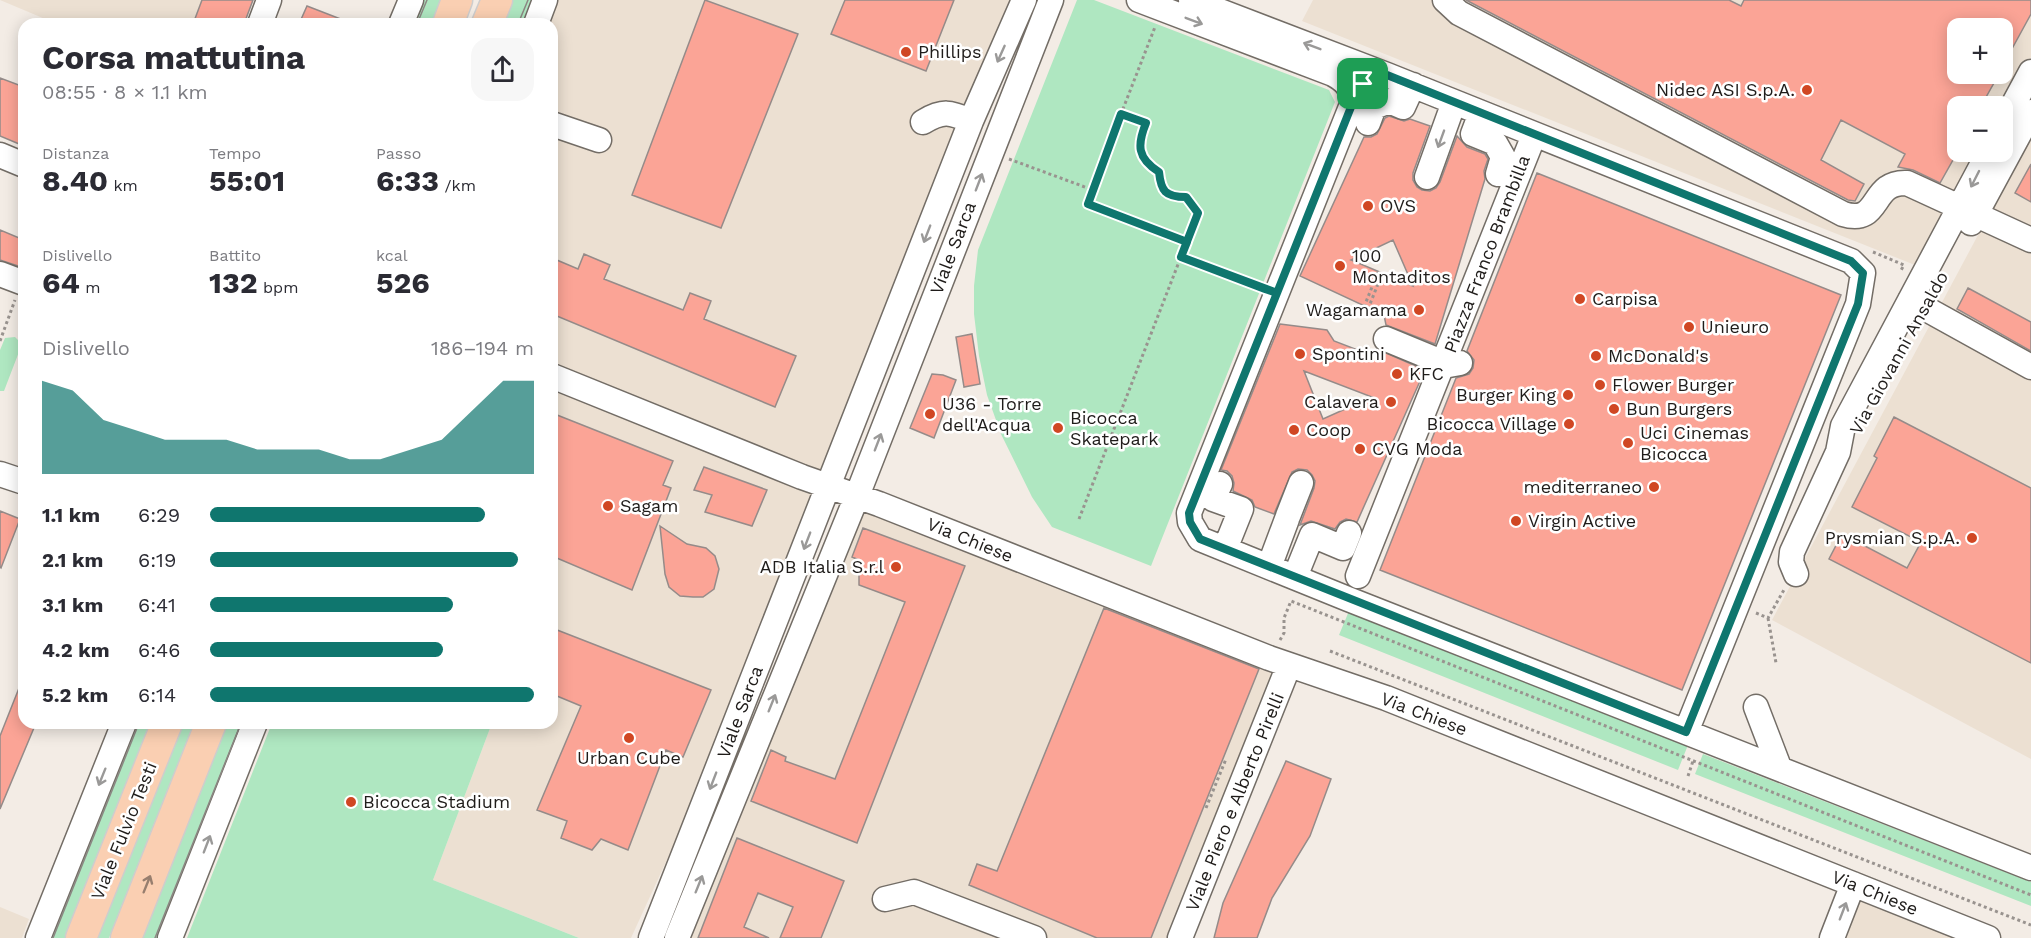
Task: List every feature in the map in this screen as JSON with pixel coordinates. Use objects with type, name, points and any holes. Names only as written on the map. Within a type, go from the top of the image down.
[{"type":"main road","points":[[450,18],[458,0]]},
{"type":"main road","points":[[490,18],[497,0]]},
{"type":"main road","name":"Viale Fulvio Testi","points":[[81,938],[165,729]]},
{"type":"main road","points":[[126,938],[209,729]]},
{"type":"street","points":[[262,18],[269,0]]},
{"type":"street","points":[[538,18],[545,0]]},
{"type":"street","name":"Viale Sarca","points":[[651,938],[971,121],[1024,0]]},
{"type":"street","name":"Viale Sarca","points":[[677,938],[857,496],[1050,0]]},
{"type":"street","points":[[1139,0],[1333,74],[1348,85],[1353,102]]},
{"type":"street","points":[[1191,0],[1413,85],[1851,261],[1867,262],[1861,295],[1845,310],[1699,675],[1686,732]]},
{"type":"street","points":[[1445,0],[1459,13],[1843,214],[1858,217],[1867,213],[1884,190],[1895,183],[1901,183],[1915,185],[2031,240]]},
{"type":"street","points":[[1387,75],[1375,76],[1366,81],[1353,102],[1189,513],[1190,522],[1200,539],[2031,868]]},
{"type":"street","points":[[2013,108],[2029,82]]},
{"type":"street","points":[[1368,123],[1374,106],[1389,101],[1403,107],[1413,85]]},
{"type":"street","points":[[1427,177],[1454,102]]},
{"type":"street","name":"Via Giovanni Ansaldo","points":[[1795,572],[1791,562],[1792,552],[1838,452],[1852,440],[1858,431],[1917,304],[1968,211],[2031,112]]},
{"type":"street","points":[[1480,113],[1473,134],[1495,143],[1503,157],[1498,174]]},
{"type":"street","points":[[923,122],[937,114],[954,114],[971,121]]},
{"type":"street","points":[[558,125],[599,140]]},
{"type":"street","name":"Piazza Franco Brambilla","points":[[1358,576],[1453,367],[1530,145]]},
{"type":"street","points":[[0,155],[18,162]]},
{"type":"street","name":"Via Giovanni Ansaldo","points":[[1968,211],[1985,162]]},
{"type":"street","points":[[0,274],[18,281]]},
{"type":"street","points":[[1917,304],[2031,367]]},
{"type":"street","name":"Piazza Franco Brambilla","points":[[1386,339],[1453,367]]},
{"type":"street","points":[[558,378],[857,496]]},
{"type":"street","points":[[0,474],[18,480]]},
{"type":"street","points":[[1269,567],[1301,483]]},
{"type":"street","points":[[1220,484],[1214,499],[1241,509],[1225,549]]},
{"type":"street","name":"Via Chiese","points":[[857,496],[1289,665],[1394,701],[1988,938]]},
{"type":"street","points":[[1295,577],[1312,535],[1343,548],[1348,533]]},
{"type":"street","name":"Viale Piero e Alberto Pirelli","points":[[1180,938],[1289,665]]},
{"type":"street","points":[[1756,707],[1779,767]]},
{"type":"street","points":[[38,938],[122,729]]},
{"type":"street","points":[[170,938],[253,729]]},
{"type":"street","points":[[1832,938],[1853,884]]},
{"type":"street","points":[[885,899],[914,892],[1034,938]]},
{"type":"path","points":[[1162,9],[1088,204],[1187,242]]},
{"type":"path","points":[[1079,519],[1198,213],[1186,197],[1176,197],[1165,192],[1160,184],[1159,172],[1143,157],[1140,138],[1146,123],[1121,114]]},
{"type":"path","points":[[1008,159],[1093,190]]},
{"type":"path","points":[[1181,257],[1277,293]]},
{"type":"path","points":[[1867,262],[1904,265],[1899,273]]},
{"type":"path","points":[[1366,308],[1380,273]]},
{"type":"path","points":[[0,341],[18,296]]},
{"type":"path","points":[[1776,663],[1768,618],[1795,572]]},
{"type":"path","points":[[1284,633],[1284,618],[1291,601],[2031,895]]},
{"type":"path","points":[[1749,610],[1768,618]]},
{"type":"path","points":[[1330,651],[2031,926]]},
{"type":"path","points":[[1688,776],[1696,754]]},
{"type":"path","points":[[1206,808],[1226,759]]},
{"type":"shaded area","points":[[0,0],[253,0],[246,18],[43,18]]},
{"type":"shaded area","points":[[500,0],[1018,0],[825,481],[558,376],[558,18],[493,18]]},
{"type":"shaded area","points":[[1313,0],[2031,0],[2031,57],[2010,96],[1947,96],[1947,162],[1972,162],[1915,265],[1302,21]]},
{"type":"shaded area","points":[[2031,136],[2031,759],[1772,620]]},
{"type":"shaded area","points":[[558,391],[826,492],[759,659],[631,938],[579,938],[433,880],[490,729],[558,729]]},
{"type":"shaded area","points":[[860,502],[1282,669],[1172,938],[685,938]]},
{"type":"shaded area","points":[[1844,890],[1970,938],[1827,938]]},
{"type":"shaded area","points":[[0,907],[29,919],[22,938],[0,938]]},
{"type":"green space","points":[[418,0],[442,0],[434,18],[411,18]]},
{"type":"green space","points":[[511,0],[532,0],[524,18],[504,18]]},
{"type":"green space","points":[[1077,0],[1094,0],[1329,90],[1335,102],[1151,566],[1052,527],[1032,497],[1001,434],[987,395],[979,356],[974,314],[978,250]]},
{"type":"green space","points":[[15,337],[18,340],[18,354],[4,391],[0,391],[0,350],[5,338]]},
{"type":"green space","points":[[1349,611],[1688,745],[1678,770],[1339,635]]},
{"type":"green space","points":[[131,729],[154,729],[70,938],[47,938]]},
{"type":"green space","points":[[181,729],[192,729],[109,938],[98,938]]},
{"type":"green space","points":[[222,729],[245,729],[161,938],[140,938]]},
{"type":"green space","name":"Bicocca Stadium","points":[[270,729],[490,729],[433,880],[579,938],[187,938]]},
{"type":"green space","points":[[1703,754],[2031,882],[2031,906],[1695,774]]},
{"type":"building","points":[[202,0],[253,0],[246,18],[195,18]]},
{"type":"building","points":[[705,0],[798,34],[721,228],[632,195]]},
{"type":"building","name":"Phillips","points":[[845,0],[954,0],[926,71],[831,34]]},
{"type":"building","name":"Nidec ASI S.p.A.","points":[[1466,0],[1729,0],[1741,6],[1744,0],[2031,0],[2031,14],[2013,47],[2013,18],[1947,18],[1947,84],[1993,84],[1987,96],[1947,96],[1947,162],[1952,162],[1940,183],[1913,170],[1898,167],[1905,154],[1841,120],[1821,160],[1864,184],[1855,201],[1848,200]]},
{"type":"building","points":[[307,6],[338,18],[302,18]]},
{"type":"building","points":[[0,78],[18,85],[18,144],[0,136]]},
{"type":"building","points":[[1389,116],[1404,121],[1410,119],[1430,126],[1413,173],[1413,180],[1422,190],[1430,191],[1440,182],[1457,136],[1467,147],[1485,154],[1488,159],[1484,171],[1485,179],[1435,344],[1386,325],[1384,315],[1300,276],[1364,137],[1377,134],[1385,118]],"holes":[[[1393,240],[1413,286],[1351,260]]]},
{"type":"building","points":[[2031,164],[2031,202],[2015,193]]},
{"type":"building","points":[[1537,173],[1841,295],[1682,690],[1380,570],[1456,378],[1469,374],[1473,368],[1474,360],[1467,351]]},
{"type":"building","points":[[0,230],[18,238],[18,266],[0,260]]},
{"type":"building","points":[[584,254],[610,265],[604,279],[683,310],[690,293],[711,301],[704,319],[796,356],[775,407],[558,317],[558,261],[578,269]]},
{"type":"building","points":[[1968,288],[2031,322],[2031,351],[1957,309]]},
{"type":"building","points":[[1280,324],[1327,330],[1334,341],[1368,354],[1377,349],[1425,370],[1357,522],[1346,519],[1340,522],[1335,529],[1311,521],[1300,525],[1315,481],[1307,470],[1298,469],[1292,472],[1274,514],[1255,507],[1252,500],[1233,491],[1232,476],[1227,471],[1221,470]],"holes":[[[1304,371],[1372,397],[1323,419]]]},
{"type":"building","points":[[972,334],[980,384],[964,387],[956,337]]},
{"type":"building","name":"U36 - Torre dell'Acqua","points":[[932,374],[956,380],[934,438],[910,428]]},
{"type":"building","name":"Sagam","points":[[558,415],[673,461],[663,485],[671,488],[632,590],[558,559]]},
{"type":"building","name":"Prysmian S.p.A.","points":[[1894,417],[2031,488],[2031,663],[1829,559],[1842,534],[1907,568],[1921,542],[1852,507],[1877,458],[1874,456]]},
{"type":"building","points":[[704,467],[767,490],[752,526],[705,512],[712,495],[694,490]]},
{"type":"building","points":[[0,511],[18,518],[18,524],[0,567]]},
{"type":"building","points":[[660,526],[687,544],[706,548],[715,556],[719,569],[714,589],[703,597],[680,596],[669,587],[665,574]]},
{"type":"building","points":[[863,528],[965,566],[857,843],[751,801],[771,750],[786,757],[785,761],[835,779],[905,602],[859,585],[859,560],[852,557]]},
{"type":"building","points":[[1104,608],[1259,669],[1151,938],[1097,938],[969,885],[977,864],[997,871]]},
{"type":"building","name":"Urban Cube","points":[[558,630],[711,690],[683,757],[666,750],[628,850],[601,839],[592,850],[561,838],[567,821],[537,810],[581,706],[558,696]]},
{"type":"building","points":[[18,691],[18,729],[33,729],[0,809],[0,736]]},
{"type":"building","points":[[1286,761],[1331,779],[1310,836],[1272,898],[1257,938],[1214,938],[1223,903]]},
{"type":"building","points":[[737,838],[844,881],[821,938],[780,938],[793,907],[758,893],[744,927],[769,938],[698,938]]},
{"type":"tram line","points":[[420,18],[427,0]]},
{"type":"tram line","points":[[520,18],[528,0]]},
{"type":"tram line","points":[[53,938],[137,729]]},
{"type":"tram line","points":[[155,938],[239,729]]},
{"type":"place","name":"Phillips","points":[[906,52]]},
{"type":"place","name":"Nidec ASI S.p.A.","points":[[1807,90]]},
{"type":"place","name":"OVS","points":[[1368,206]]},
{"type":"place","name":"100 Montaditos","points":[[1340,266]]},
{"type":"place","name":"Carpisa","points":[[1580,299]]},
{"type":"place","name":"Wagamama","points":[[1419,310]]},
{"type":"place","name":"Unieuro","points":[[1689,327]]},
{"type":"place","name":"Spontini","points":[[1300,354]]},
{"type":"place","name":"McDonald's","points":[[1596,356]]},
{"type":"place","name":"KFC","points":[[1397,374]]},
{"type":"place","name":"Flower Burger","points":[[1600,385]]},
{"type":"place","name":"Burger King","points":[[1568,395]]},
{"type":"place","name":"Calavera","points":[[1391,402]]},
{"type":"place","name":"Bun Burgers","points":[[1614,409]]},
{"type":"place","name":"U36 - Torre dell'Acqua","points":[[930,414]]},
{"type":"place","name":"Bicocca Village","points":[[1569,424]]},
{"type":"place","name":"Bicocca Skatepark","points":[[1058,428]]},
{"type":"place","name":"Coop","points":[[1294,430]]},
{"type":"place","name":"Uci Cinemas Bicocca","points":[[1628,443]]},
{"type":"place","name":"CVG Moda","points":[[1360,449]]},
{"type":"place","name":"mediterraneo","points":[[1654,487]]},
{"type":"place","name":"Sagam","points":[[608,506]]},
{"type":"place","name":"Virgin Active","points":[[1516,521]]},
{"type":"place","name":"Prysmian S.p.A.","points":[[1972,538]]},
{"type":"place","name":"ADB Italia S.r.l","points":[[896,567]]},
{"type":"place","name":"Urban Cube","points":[[629,738]]},
{"type":"place","name":"Bicocca Stadium","points":[[351,802]]},
{"type":"route","points":[[1363,84],[1353,102],[1277,293],[1181,257],[1187,242],[1088,204],[1121,114],[1146,123],[1140,138],[1143,157],[1159,172],[1160,184],[1165,192],[1176,197],[1186,197],[1198,213],[1187,242],[1181,257],[1265,289],[1277,293],[1189,513],[1190,522],[1200,539],[1686,732],[1858,304],[1863,273],[1851,261],[1387,75],[1375,76],[1363,84]]}]
